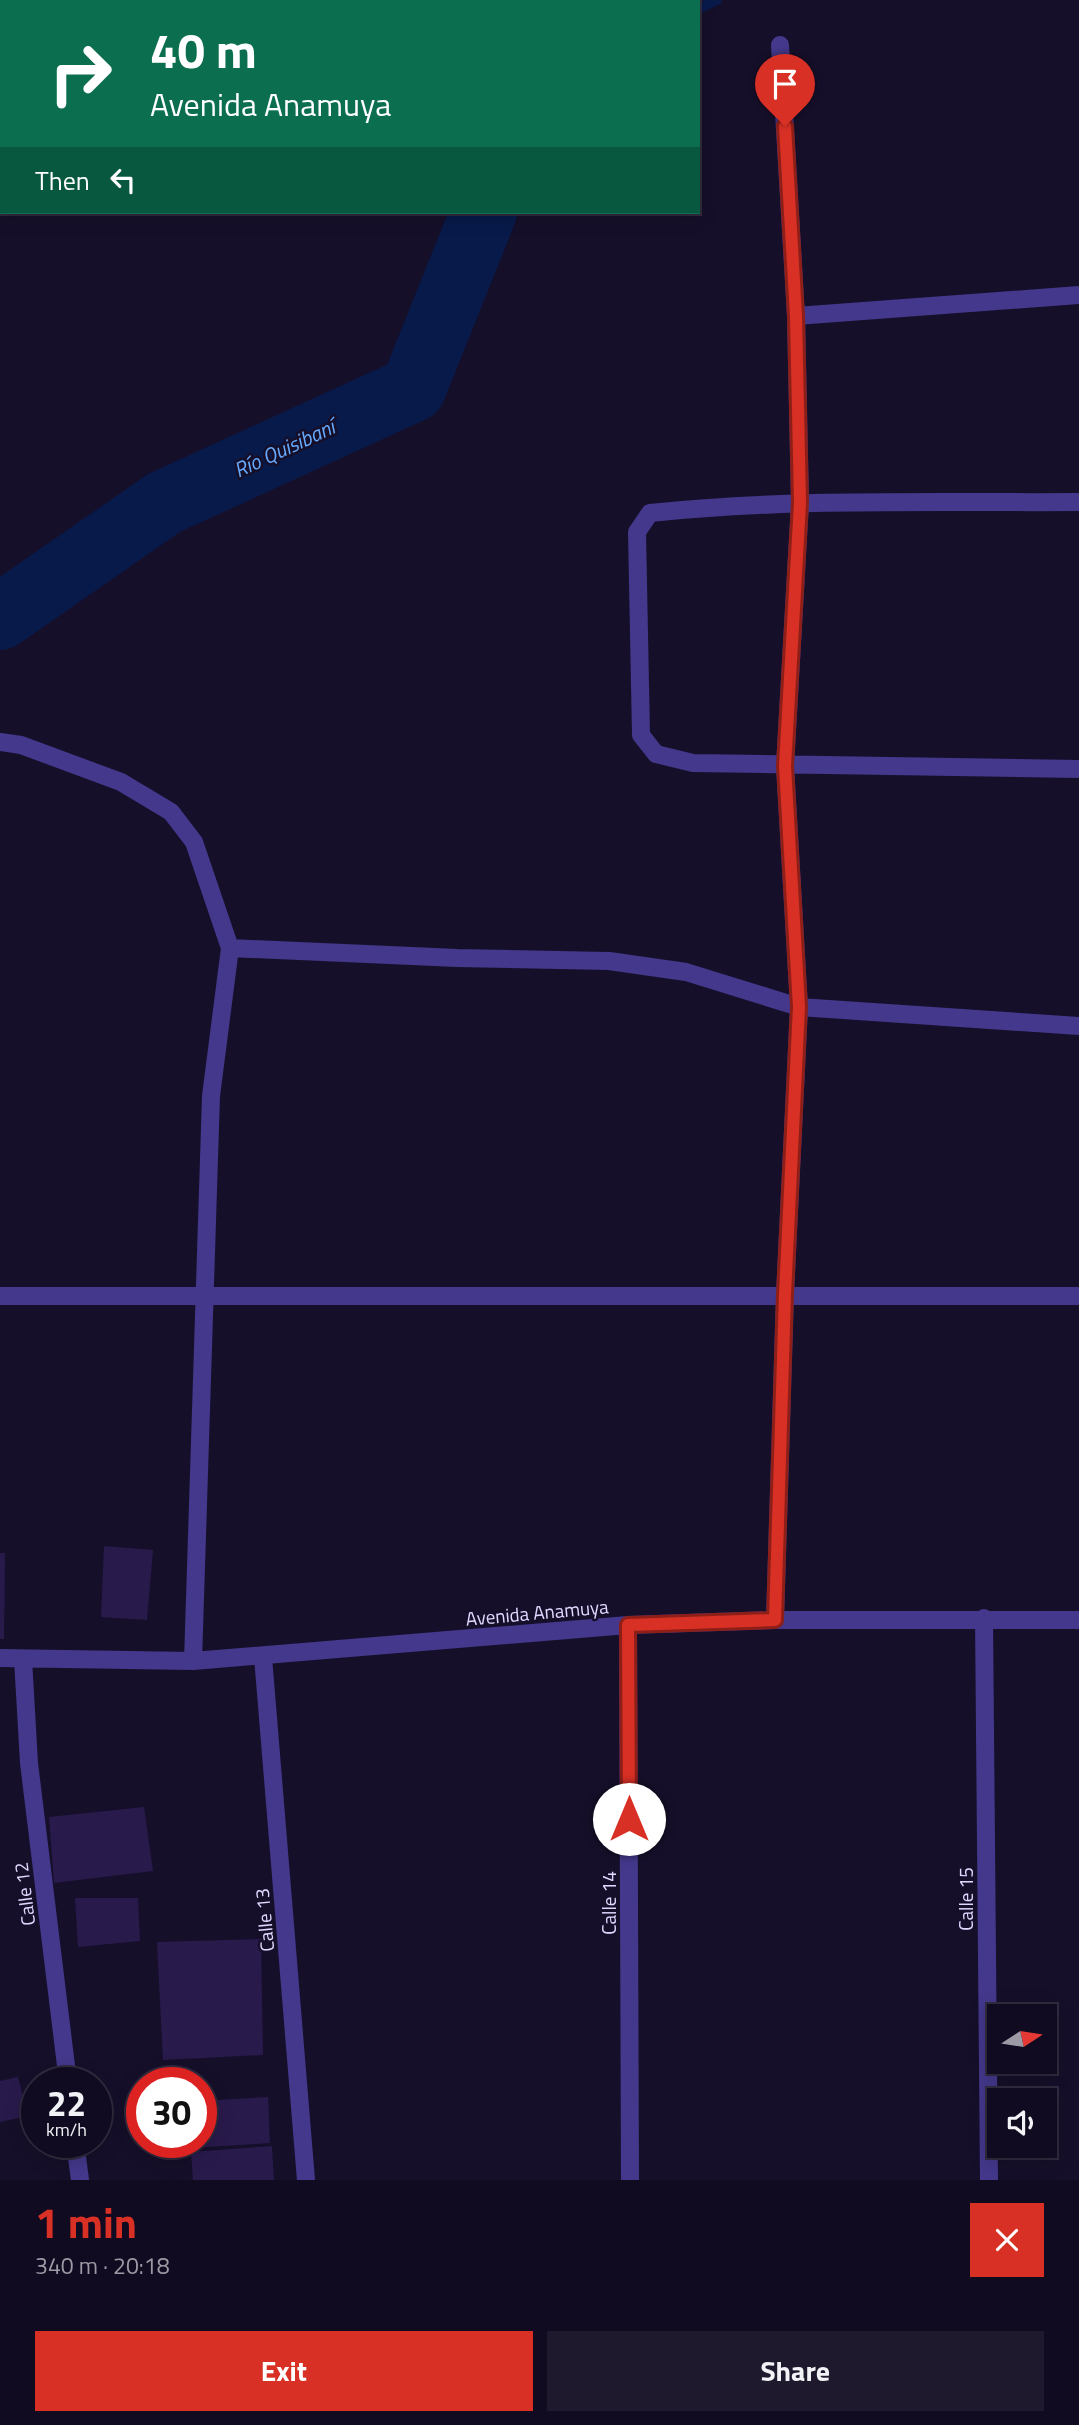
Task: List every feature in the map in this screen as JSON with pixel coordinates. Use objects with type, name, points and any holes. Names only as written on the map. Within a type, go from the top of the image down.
[{"type":"street","points":[[775,1620],[785,1294],[799,1007],[785,766],[800,503],[796,316],[779,45]]},
{"type":"street","points":[[796,316],[1079,295]]},
{"type":"street","points":[[1079,502],[800,503],[650,513],[638,532],[641,735],[656,754],[693,763],[1079,769]]},
{"type":"street","points":[[0,742],[21,745],[121,782],[171,812],[194,842],[230,948],[211,1096],[193,1661]]},
{"type":"street","points":[[230,948],[457,958],[609,961],[685,972],[799,1007],[1079,1026]]},
{"type":"street","points":[[0,1296],[1079,1296]]},
{"type":"street","name":"Calle 15","points":[[984,1618],[989,2180]]},
{"type":"street","name":"Avenida Anamuya","points":[[0,1658],[193,1661],[628,1625],[775,1620],[1079,1620]]},
{"type":"street","name":"Calle 14","points":[[628,1625],[630,2180]]},
{"type":"street","name":"Calle 13","points":[[263,1657],[306,2180]]},
{"type":"street","name":"Calle 12","points":[[23,1659],[29,1763],[66,2067]]},
{"type":"street","points":[[77,2158],[80,2180]]},
{"type":"building","points":[[104,1546],[153,1550],[147,1620],[101,1617]]},
{"type":"building","points":[[0,1553],[5,1553],[4,1639],[0,1639]]},
{"type":"building","points":[[144,1807],[153,1871],[54,1883],[49,1817]]},
{"type":"building","points":[[75,1898],[138,1898],[140,1941],[78,1947]]},
{"type":"building","points":[[261,1939],[263,2055],[163,2060],[157,1942]]},
{"type":"building","points":[[18,2077],[21,2089],[21,2118],[0,2122],[0,2081]]},
{"type":"building","points":[[268,2097],[270,2143],[217,2146],[217,2100]]},
{"type":"building","points":[[272,2146],[274,2180],[193,2180],[191,2158],[217,2158],[217,2150]]},
{"type":"waterway","points":[[700,8],[717,0]]},
{"type":"waterway","name":"Río Quisibaní","points":[[0,617],[164,503],[413,389],[483,214]]},
{"type":"route","points":[[629,1819],[628,1625],[775,1620],[785,1294],[799,1007],[785,766],[800,503],[796,316],[785,126]]}]
